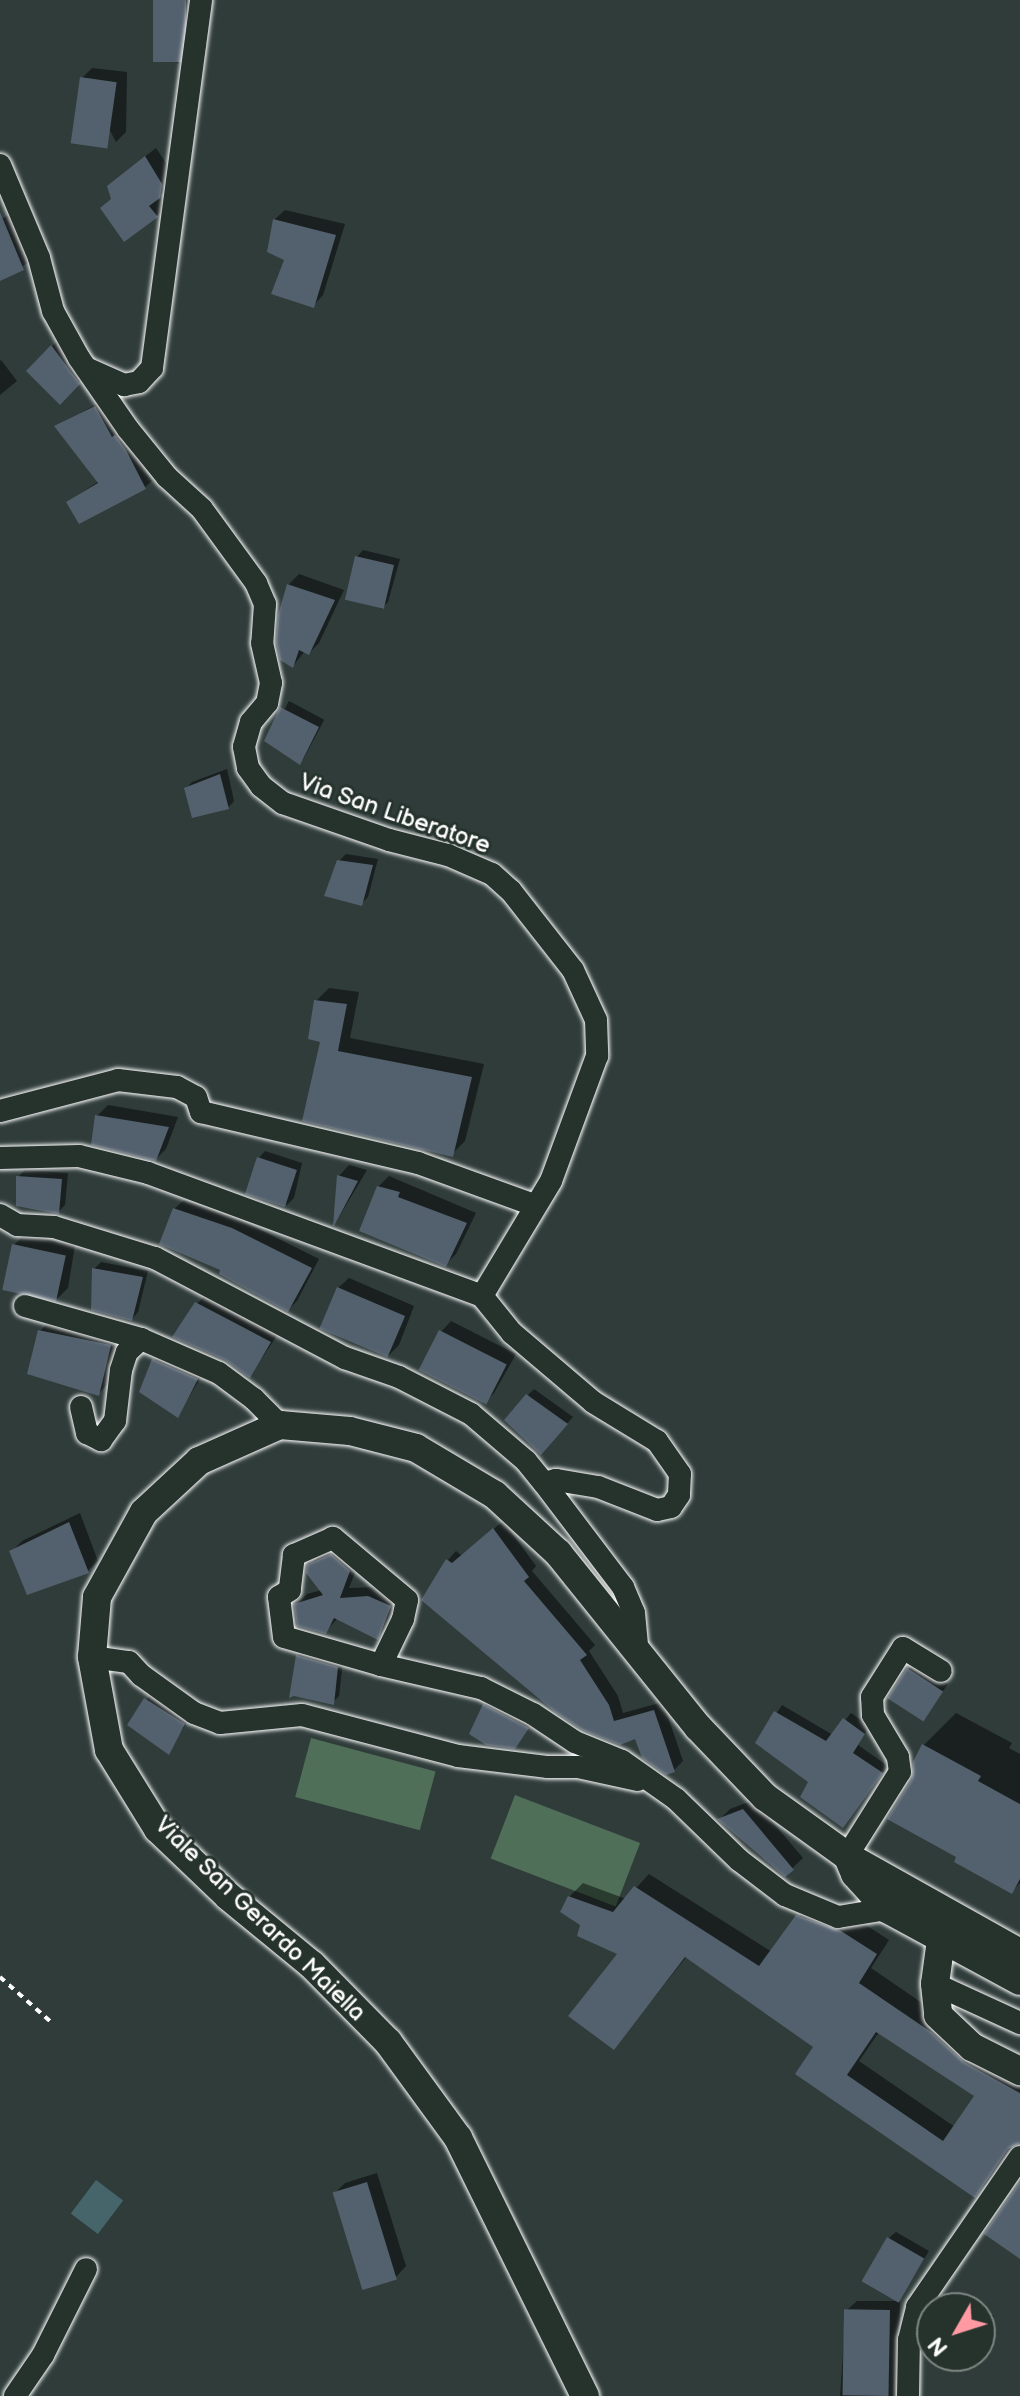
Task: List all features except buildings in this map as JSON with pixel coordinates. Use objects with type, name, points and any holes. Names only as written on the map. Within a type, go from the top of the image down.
[{"type":"main road","name":"Viale San Gerardo Maiella","points":[[585,2396],[458,2138],[388,2042],[312,1965],[228,1896],[158,1829],[109,1750],[92,1657],[97,1597],[144,1512],[199,1461],[280,1425],[350,1431],[416,1448],[495,1495],[558,1553],[639,1658],[698,1727],[765,1797],[847,1856],[855,1874],[887,1909],[1020,1981]]},
{"type":"main road","points":[[847,1856],[1020,1953]]},
{"type":"main road","points":[[941,1940],[935,1984],[938,2015],[972,2047],[1020,2071]]},
{"type":"street","points":[[85,367],[124,385],[139,382],[152,368],[201,0]]},
{"type":"street","name":"Via San Liberatore","points":[[0,165],[39,258],[53,311],[85,367],[128,429],[167,477],[202,509],[256,583],[265,604],[262,643],[271,683],[267,703],[251,722],[244,747],[248,768],[261,786],[283,803],[316,817],[448,855],[492,874],[531,915],[573,970],[596,1020],[597,1056],[551,1181],[482,1296]]},
{"type":"street","points":[[0,1111],[118,1080],[177,1087],[196,1097],[201,1112],[418,1163],[534,1205]]},
{"type":"street","points":[[0,1158],[79,1156],[148,1173],[482,1296],[512,1333],[593,1402],[657,1441],[680,1474],[679,1495],[671,1507],[657,1510],[598,1487],[556,1480],[544,1483]]},
{"type":"street","points":[[0,1215],[17,1225],[54,1227],[155,1258],[345,1358],[399,1377],[471,1414],[526,1461],[623,1587],[634,1613],[639,1658]]},
{"type":"street","points":[[25,1306],[141,1339],[219,1373],[254,1399],[280,1425]]},
{"type":"street","points":[[81,1407],[87,1433],[101,1440],[115,1421],[121,1370],[127,1352],[141,1339]]},
{"type":"street","points":[[381,1665],[403,1619],[407,1600],[333,1538],[294,1555],[290,1590],[279,1597],[284,1637],[381,1665],[481,1688],[533,1714],[575,1742],[622,1761],[649,1783],[676,1799],[739,1860],[785,1895],[838,1917],[887,1909]]},
{"type":"street","points":[[847,1856],[900,1772],[898,1757],[873,1715],[872,1697],[903,1648],[941,1671]]},
{"type":"street","points":[[92,1657],[129,1662],[141,1675],[194,1713],[220,1723],[302,1715],[458,1756],[548,1767],[578,1767],[649,1783]]},
{"type":"street","points":[[935,1984],[1020,2023]]},
{"type":"street","points":[[908,2396],[909,2340],[917,2307],[1020,2157]]},
{"type":"street","points":[[15,2396],[43,2355],[86,2269]]},
{"type":"path","points":[[0,1977],[51,2022]]},
{"type":"green space","points":[[311,1738],[436,1771],[420,1830],[295,1797]]},
{"type":"green space","points":[[515,1795],[640,1843],[616,1907],[491,1858]]},
{"type":"water","points":[[96,2180],[123,2200],[98,2234],[71,2214]]}]
